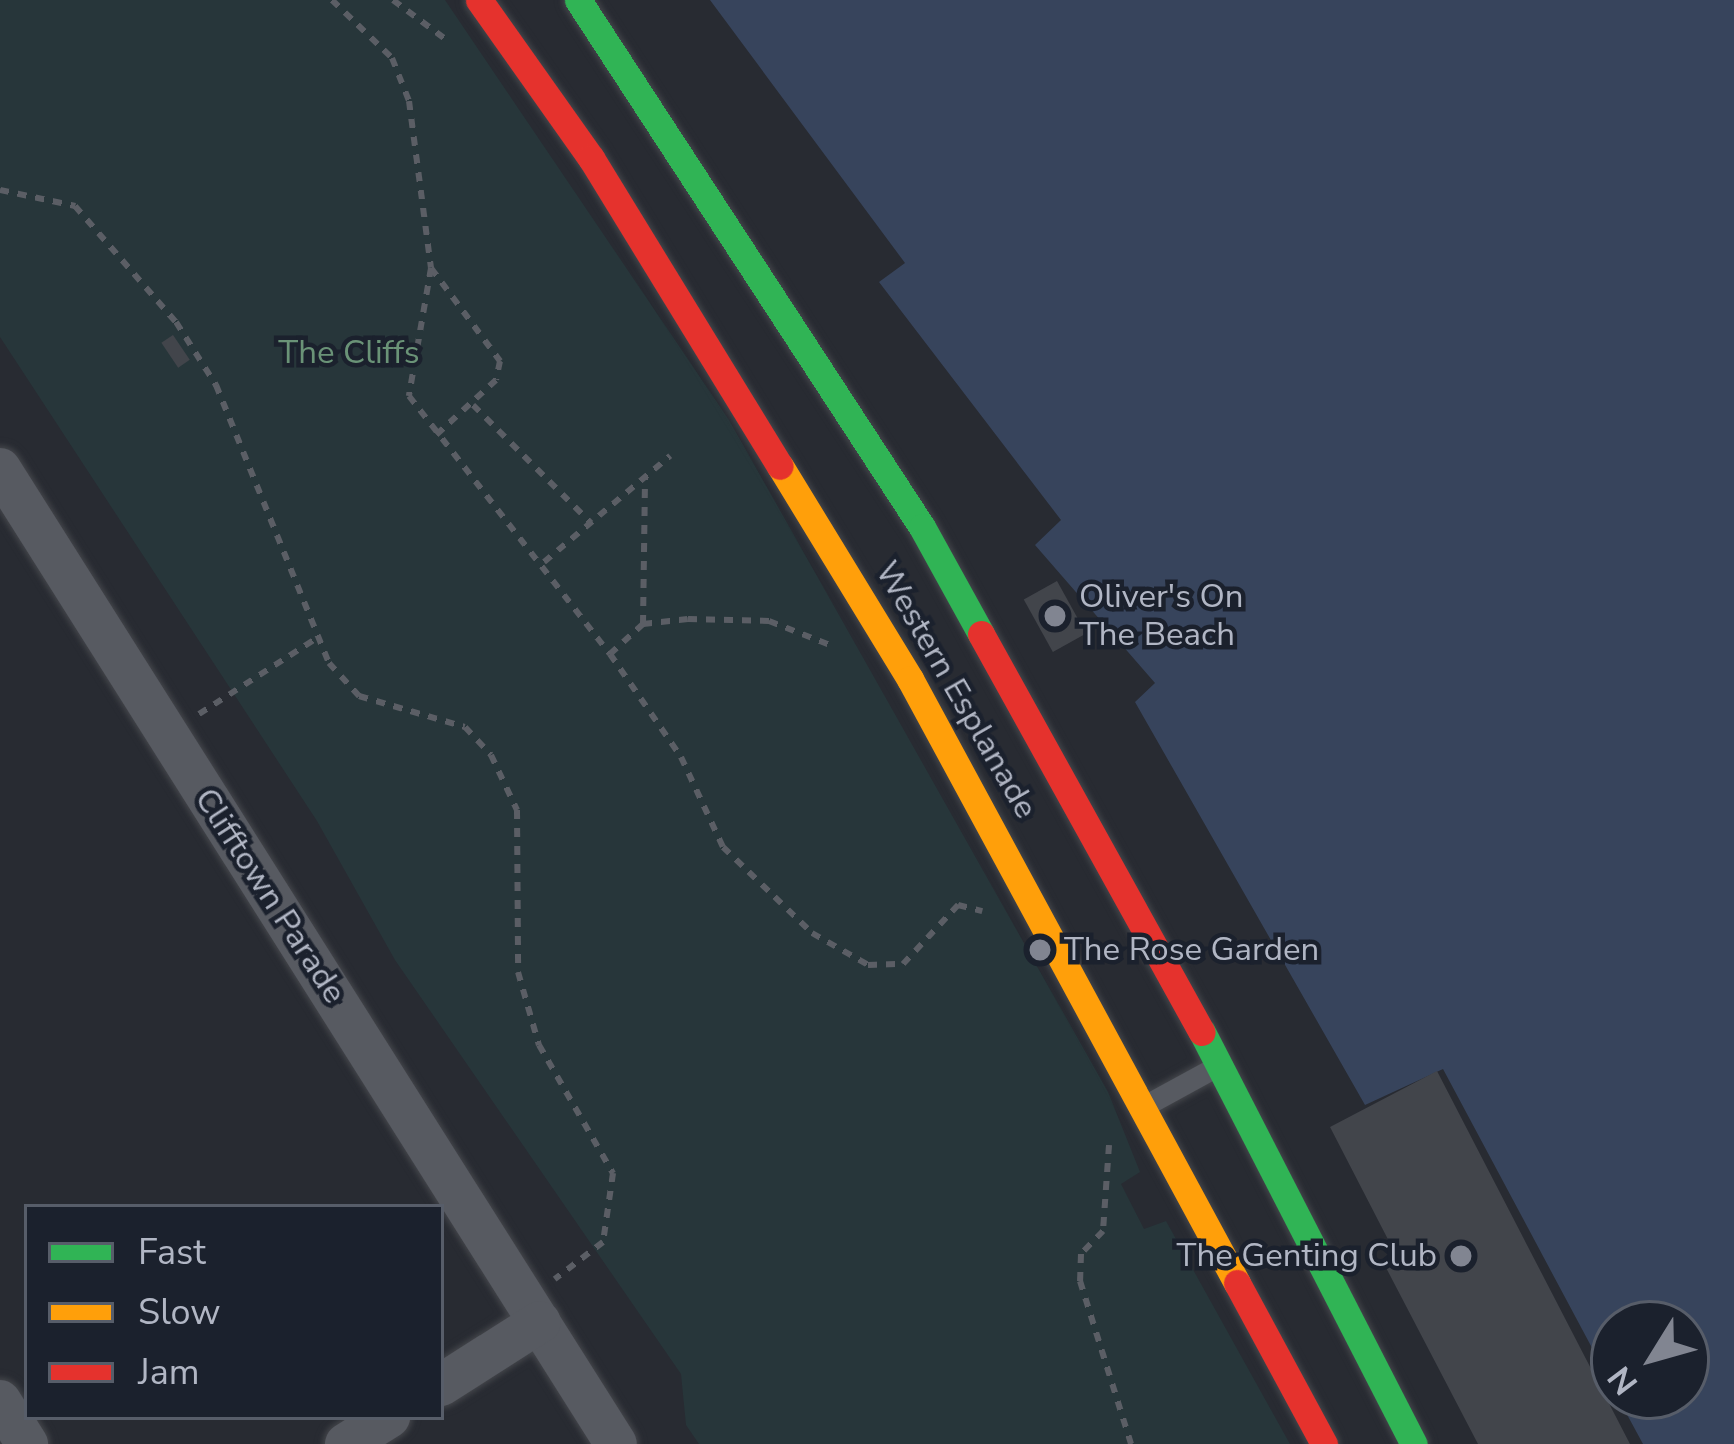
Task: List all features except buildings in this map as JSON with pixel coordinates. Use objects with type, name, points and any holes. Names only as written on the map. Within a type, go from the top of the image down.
[{"type":"street","name":"Western Esplanade","points":[[479,0],[739,394],[1146,1105],[1324,1444]]},
{"type":"street","name":"Western Esplanade","points":[[578,0],[922,527],[1220,1064],[1414,1444]]},
{"type":"street","name":"Clifftown Parade","points":[[0,469],[616,1444]]},
{"type":"street","points":[[444,1382],[533,1312]]},
{"type":"street","points":[[0,1401],[27,1444]]},
{"type":"street","points":[[346,1444],[384,1420]]},
{"type":"lane","points":[[1146,1105],[1220,1064]]},
{"type":"path","points":[[332,0],[392,58],[409,101],[430,268],[409,395],[436,435],[544,562],[610,654],[681,757],[723,847],[812,933],[868,965],[903,964],[958,905],[992,916]]},
{"type":"path","points":[[0,190],[75,206],[176,322],[216,385],[314,640],[359,696],[465,727],[517,810],[518,972],[539,1045],[613,1173],[603,1242],[533,1312]]},
{"type":"path","points":[[430,268],[500,361],[473,405],[436,435]]},
{"type":"path","points":[[473,405],[591,523]]},
{"type":"path","points":[[544,562],[670,456]]},
{"type":"path","points":[[643,624],[645,478]]},
{"type":"path","points":[[610,654],[643,624],[769,621],[813,631],[849,656]]},
{"type":"path","points":[[166,736],[314,640]]},
{"type":"path","points":[[1111,1129],[1103,1231],[1081,1254],[1080,1281],[1131,1444]]},
{"type":"green space","name":"The Cliffs","points":[[0,0],[445,0],[729,420],[1108,1092],[1140,1172],[1121,1184],[1144,1229],[1166,1221],[1290,1444],[699,1444],[686,1425],[681,1374],[395,960],[317,821],[0,337]]},
{"type":"water","points":[[710,0],[1734,0],[1734,1444],[1643,1444],[1630,1420],[1710,1420],[1710,1300],[1590,1300],[1590,1344],[1443,1069],[1365,1105],[1135,702],[1155,683],[1035,545],[1061,520],[879,282],[905,263]]},
{"type":"traffic: fast","points":[[578,0],[922,527],[981,634]]},
{"type":"traffic: fast","points":[[1202,1032],[1414,1444]]},
{"type":"traffic: slow","points":[[780,466],[910,679],[1237,1283]]},
{"type":"traffic: jam","points":[[479,0],[591,158],[780,466]]},
{"type":"traffic: jam","points":[[981,634],[1202,1032]]},
{"type":"traffic: jam","points":[[1237,1283],[1324,1444]]},
{"type":"place","name":"Oliver's On The Beach","points":[[1055,616]]},
{"type":"place","name":"The Rose Garden","points":[[1040,950]]},
{"type":"place","name":"The Genting Club","points":[[1461,1256]]}]
